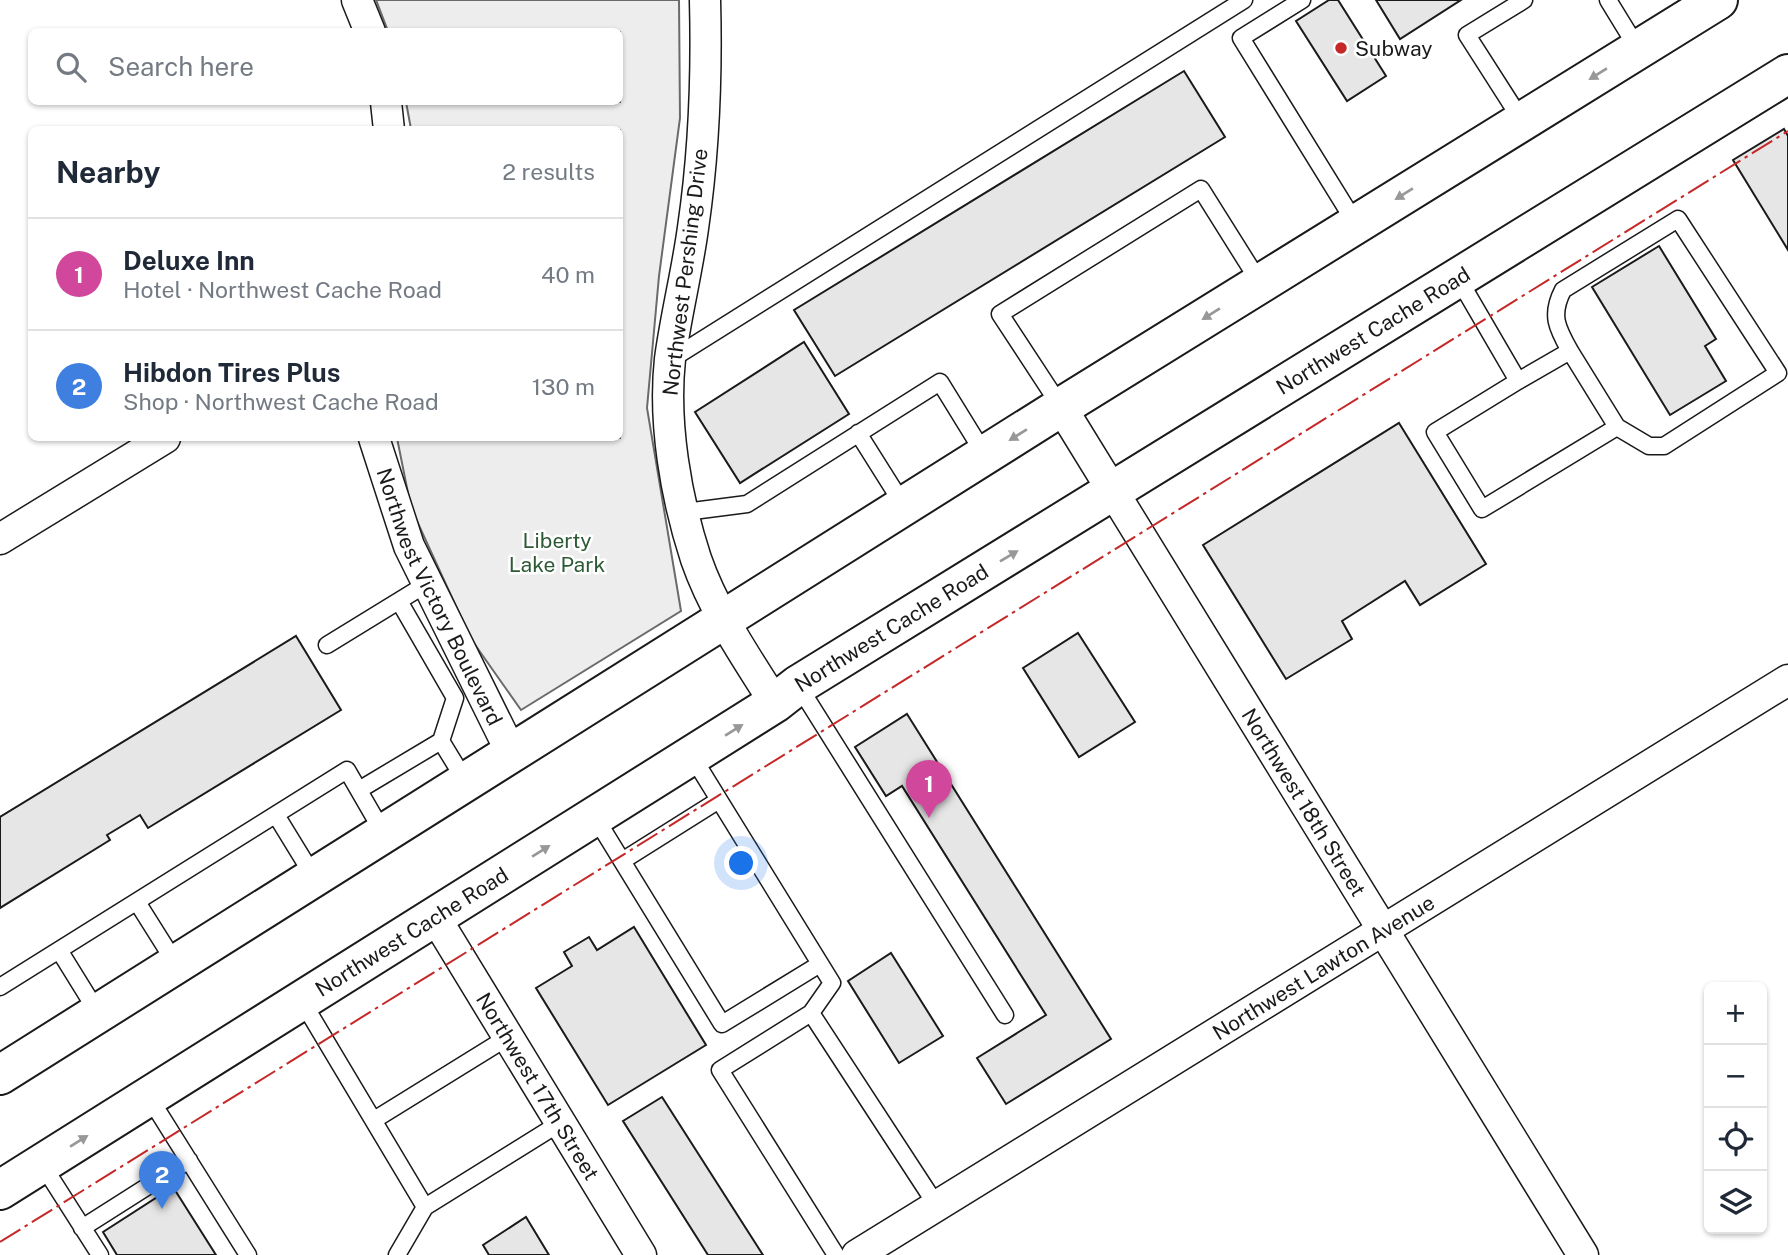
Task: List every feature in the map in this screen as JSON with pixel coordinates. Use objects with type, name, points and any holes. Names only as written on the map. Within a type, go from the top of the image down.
[{"type":"main road","points":[[3,1068],[98,1013],[1061,407],[1639,49],[1696,6]]},
{"type":"main road","name":"Northwest Cache Road","points":[[0,1190],[787,694],[1788,74]]},
{"type":"street","points":[[357,0],[368,28]]},
{"type":"street","name":"Northwest Pershing Drive","points":[[705,0],[706,59],[702,141],[693,228],[670,360],[668,405],[685,512],[696,559],[723,620],[787,694]]},
{"type":"street","points":[[386,105],[389,126]]},
{"type":"street","name":"Northwest 18th Street","points":[[1061,407],[1583,1255]]},
{"type":"street","points":[[0,539],[160,441]]},
{"type":"street","name":"Northwest Victory Boulevard","points":[[375,441],[409,546],[512,754]]},
{"type":"street","name":"Northwest Lawton Avenue","points":[[857,1255],[1788,680]]},
{"type":"street","name":"Northwest 17th Street","points":[[435,917],[641,1255]]},
{"type":"lane","points":[[670,360],[1244,0]]},
{"type":"lane","points":[[1301,0],[1241,38],[1356,224]]},
{"type":"lane","points":[[1522,121],[1467,35],[1524,0]]},
{"type":"lane","points":[[1608,0],[1639,49]]},
{"type":"lane","points":[[1061,407],[1000,314],[1201,189],[1260,284]]},
{"type":"lane","points":[[1678,219],[1778,373],[1664,446],[1649,446],[1617,428],[1555,323],[1555,305],[1563,290],[1678,219]]},
{"type":"lane","points":[[1458,278],[1518,381]]},
{"type":"lane","points":[[1570,351],[1435,432],[1482,509],[1617,428]]},
{"type":"lane","points":[[685,512],[747,504],[940,382],[985,455]]},
{"type":"lane","points":[[858,433],[904,506]]},
{"type":"lane","points":[[327,645],[428,583]]},
{"type":"lane","points":[[359,790],[441,741],[455,698],[399,600]]},
{"type":"lane","points":[[787,694],[1004,1015]]},
{"type":"lane","points":[[441,741],[466,782]]},
{"type":"lane","points":[[692,756],[832,983],[811,1013],[720,1070],[836,1255]]},
{"type":"lane","points":[[0,987],[347,770],[384,834]]},
{"type":"lane","points":[[622,861],[719,800]]},
{"type":"lane","points":[[276,815],[314,877]]},
{"type":"lane","points":[[595,817],[722,1024],[820,964]]},
{"type":"lane","points":[[136,902],[176,964]]},
{"type":"lane","points":[[59,950],[98,1013]]},
{"type":"lane","points":[[302,1001],[425,1207]]},
{"type":"lane","points":[[811,1013],[937,1206]]},
{"type":"lane","points":[[374,1120],[508,1037]]},
{"type":"lane","points":[[149,1097],[248,1255]]},
{"type":"lane","points":[[397,1255],[425,1207],[560,1123]]},
{"type":"lane","points":[[82,1228],[189,1160]]},
{"type":"lane","points":[[41,1164],[100,1255]]},
{"type":"shaded area","name":"Liberty Lake Park","points":[[376,0],[679,0],[680,118],[659,276],[647,408],[681,611],[521,710],[471,639],[411,508],[398,441],[623,441],[623,126],[410,126],[407,105],[623,105],[623,28],[387,28]]},
{"type":"building","name":"Subway","points":[[1329,0],[1338,0],[1386,76],[1347,101],[1296,21]]},
{"type":"building","points":[[1376,0],[1461,0],[1400,39]]},
{"type":"building","points":[[1184,71],[1225,137],[835,376],[794,310]]},
{"type":"building","points":[[1784,129],[1788,136],[1788,250],[1733,160]]},
{"type":"building","points":[[1659,246],[1716,339],[1705,346],[1726,381],[1670,415],[1592,287]]},
{"type":"building","points":[[804,342],[849,414],[740,483],[695,412]]},
{"type":"building","points":[[1399,423],[1486,564],[1420,605],[1405,581],[1342,621],[1352,639],[1286,679],[1203,545]]},
{"type":"building","points":[[1078,633],[1135,722],[1079,757],[1023,668]]},
{"type":"building","points":[[296,636],[341,710],[148,828],[140,815],[107,835],[110,840],[0,908],[0,817]]},
{"type":"building","points":[[907,714],[1111,1039],[1006,1104],[977,1058],[1046,1015],[902,786],[886,796],[855,747]]},
{"type":"building","points":[[634,927],[706,1045],[608,1105],[536,988],[572,966],[564,952],[589,937],[597,950]]},
{"type":"building","points":[[891,953],[943,1036],[899,1063],[848,981]]},
{"type":"building","points":[[662,1097],[763,1255],[708,1255],[623,1121]]},
{"type":"building","points":[[173,1187],[216,1255],[117,1255],[103,1232]]},
{"type":"building","points":[[526,1217],[549,1255],[489,1255],[483,1245]]},
{"type":"power","points":[[0,1242],[1788,131]]},
{"type":"place","name":"Subway","points":[[1341,48]]},
{"type":"place","name":"Deluxe Inn","points":[[929,818]]},
{"type":"place","name":"Hibdon Tires Plus","points":[[162,1209]]}]
